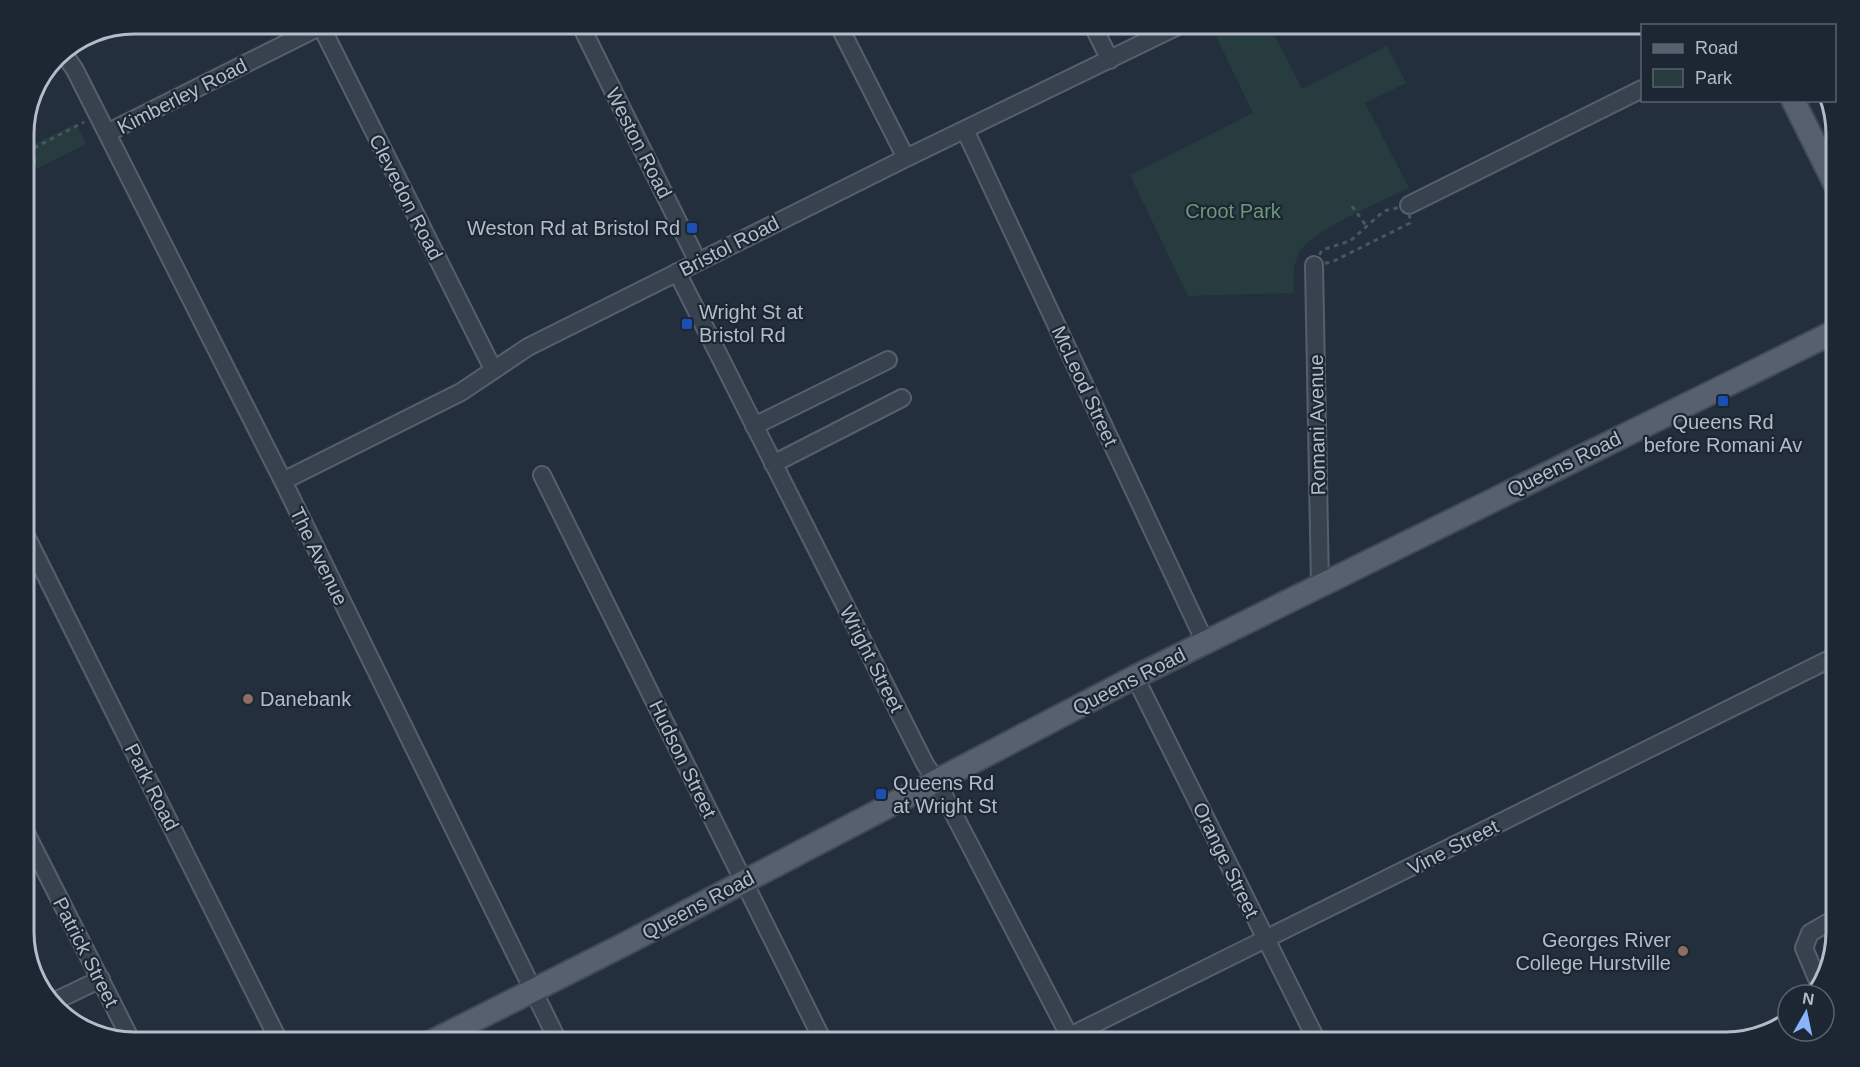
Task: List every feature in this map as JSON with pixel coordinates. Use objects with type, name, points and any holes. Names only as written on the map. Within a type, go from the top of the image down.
[{"type":"main road","points":[[1794,102],[1825,164]]},
{"type":"main road","name":"Queens Road","points":[[451,1032],[1135,677],[1825,336]]},
{"type":"street","name":"Kimberley Road","points":[[107,133],[302,34]]},
{"type":"street","name":"Clevedon Road","points":[[325,34],[493,369]]},
{"type":"street","name":"Weston Road","points":[[584,34],[698,262]]},
{"type":"street","points":[[843,34],[906,158]]},
{"type":"street","points":[[1097,34],[1110,60]]},
{"type":"street","name":"Bristol Road","points":[[283,481],[461,392],[528,347],[906,158],[1162,34]]},
{"type":"street","name":"The Avenue","points":[[71,57],[75,70]]},
{"type":"street","name":"The Avenue","points":[[68,59],[98,114],[283,481],[554,1032]]},
{"type":"street","points":[[1409,205],[1641,89]]},
{"type":"street","name":"McLeod Street","points":[[965,130],[1205,642]]},
{"type":"street","name":"Romani Avenue","points":[[1314,265],[1320,586]]},
{"type":"street","name":"Wright Street","points":[[676,272],[925,764],[936,780],[1068,1032]]},
{"type":"street","points":[[754,426],[888,360]]},
{"type":"street","points":[[773,465],[902,398]]},
{"type":"street","name":"Hudson Street","points":[[542,475],[818,1032]]},
{"type":"street","name":"Park Road","points":[[35,554],[274,1032]]},
{"type":"street","name":"Vine Street","points":[[1086,1032],[1826,661]]},
{"type":"street","name":"Orange Street","points":[[1135,677],[1312,1032]]},
{"type":"street","name":"Patrick Street","points":[[35,850],[127,1032]]},
{"type":"street","points":[[1816,976],[1804,948],[1810,933],[1826,924]]},
{"type":"street","points":[[60,999],[101,979]]},
{"type":"path","points":[[35,153],[98,114]]},
{"type":"path","points":[[1409,205],[1410,223],[1332,262],[1314,265],[1322,250],[1350,241],[1384,211],[1409,205]]},
{"type":"path","points":[[1352,206],[1366,227]]},
{"type":"green space","name":"Croot Park","points":[[1215,34],[1274,34],[1302,89],[1387,46],[1406,83],[1365,103],[1409,188],[1332,225],[1306,244],[1295,263],[1294,293],[1188,296],[1130,175],[1253,113]]},
{"type":"green space","points":[[76,124],[86,144],[36,169],[35,144]]},
{"type":"place","name":"Weston Rd at Bristol Rd","points":[[692,228]]},
{"type":"place","name":"Wright St at Bristol Rd","points":[[687,324]]},
{"type":"place","name":"Queens Rd before Romani Av","points":[[1723,401]]},
{"type":"place","name":"Danebank","points":[[248,699]]},
{"type":"place","name":"Queens Rd at Wright St","points":[[881,794]]},
{"type":"place","name":"Georges River College Hurstville","points":[[1683,951]]}]
